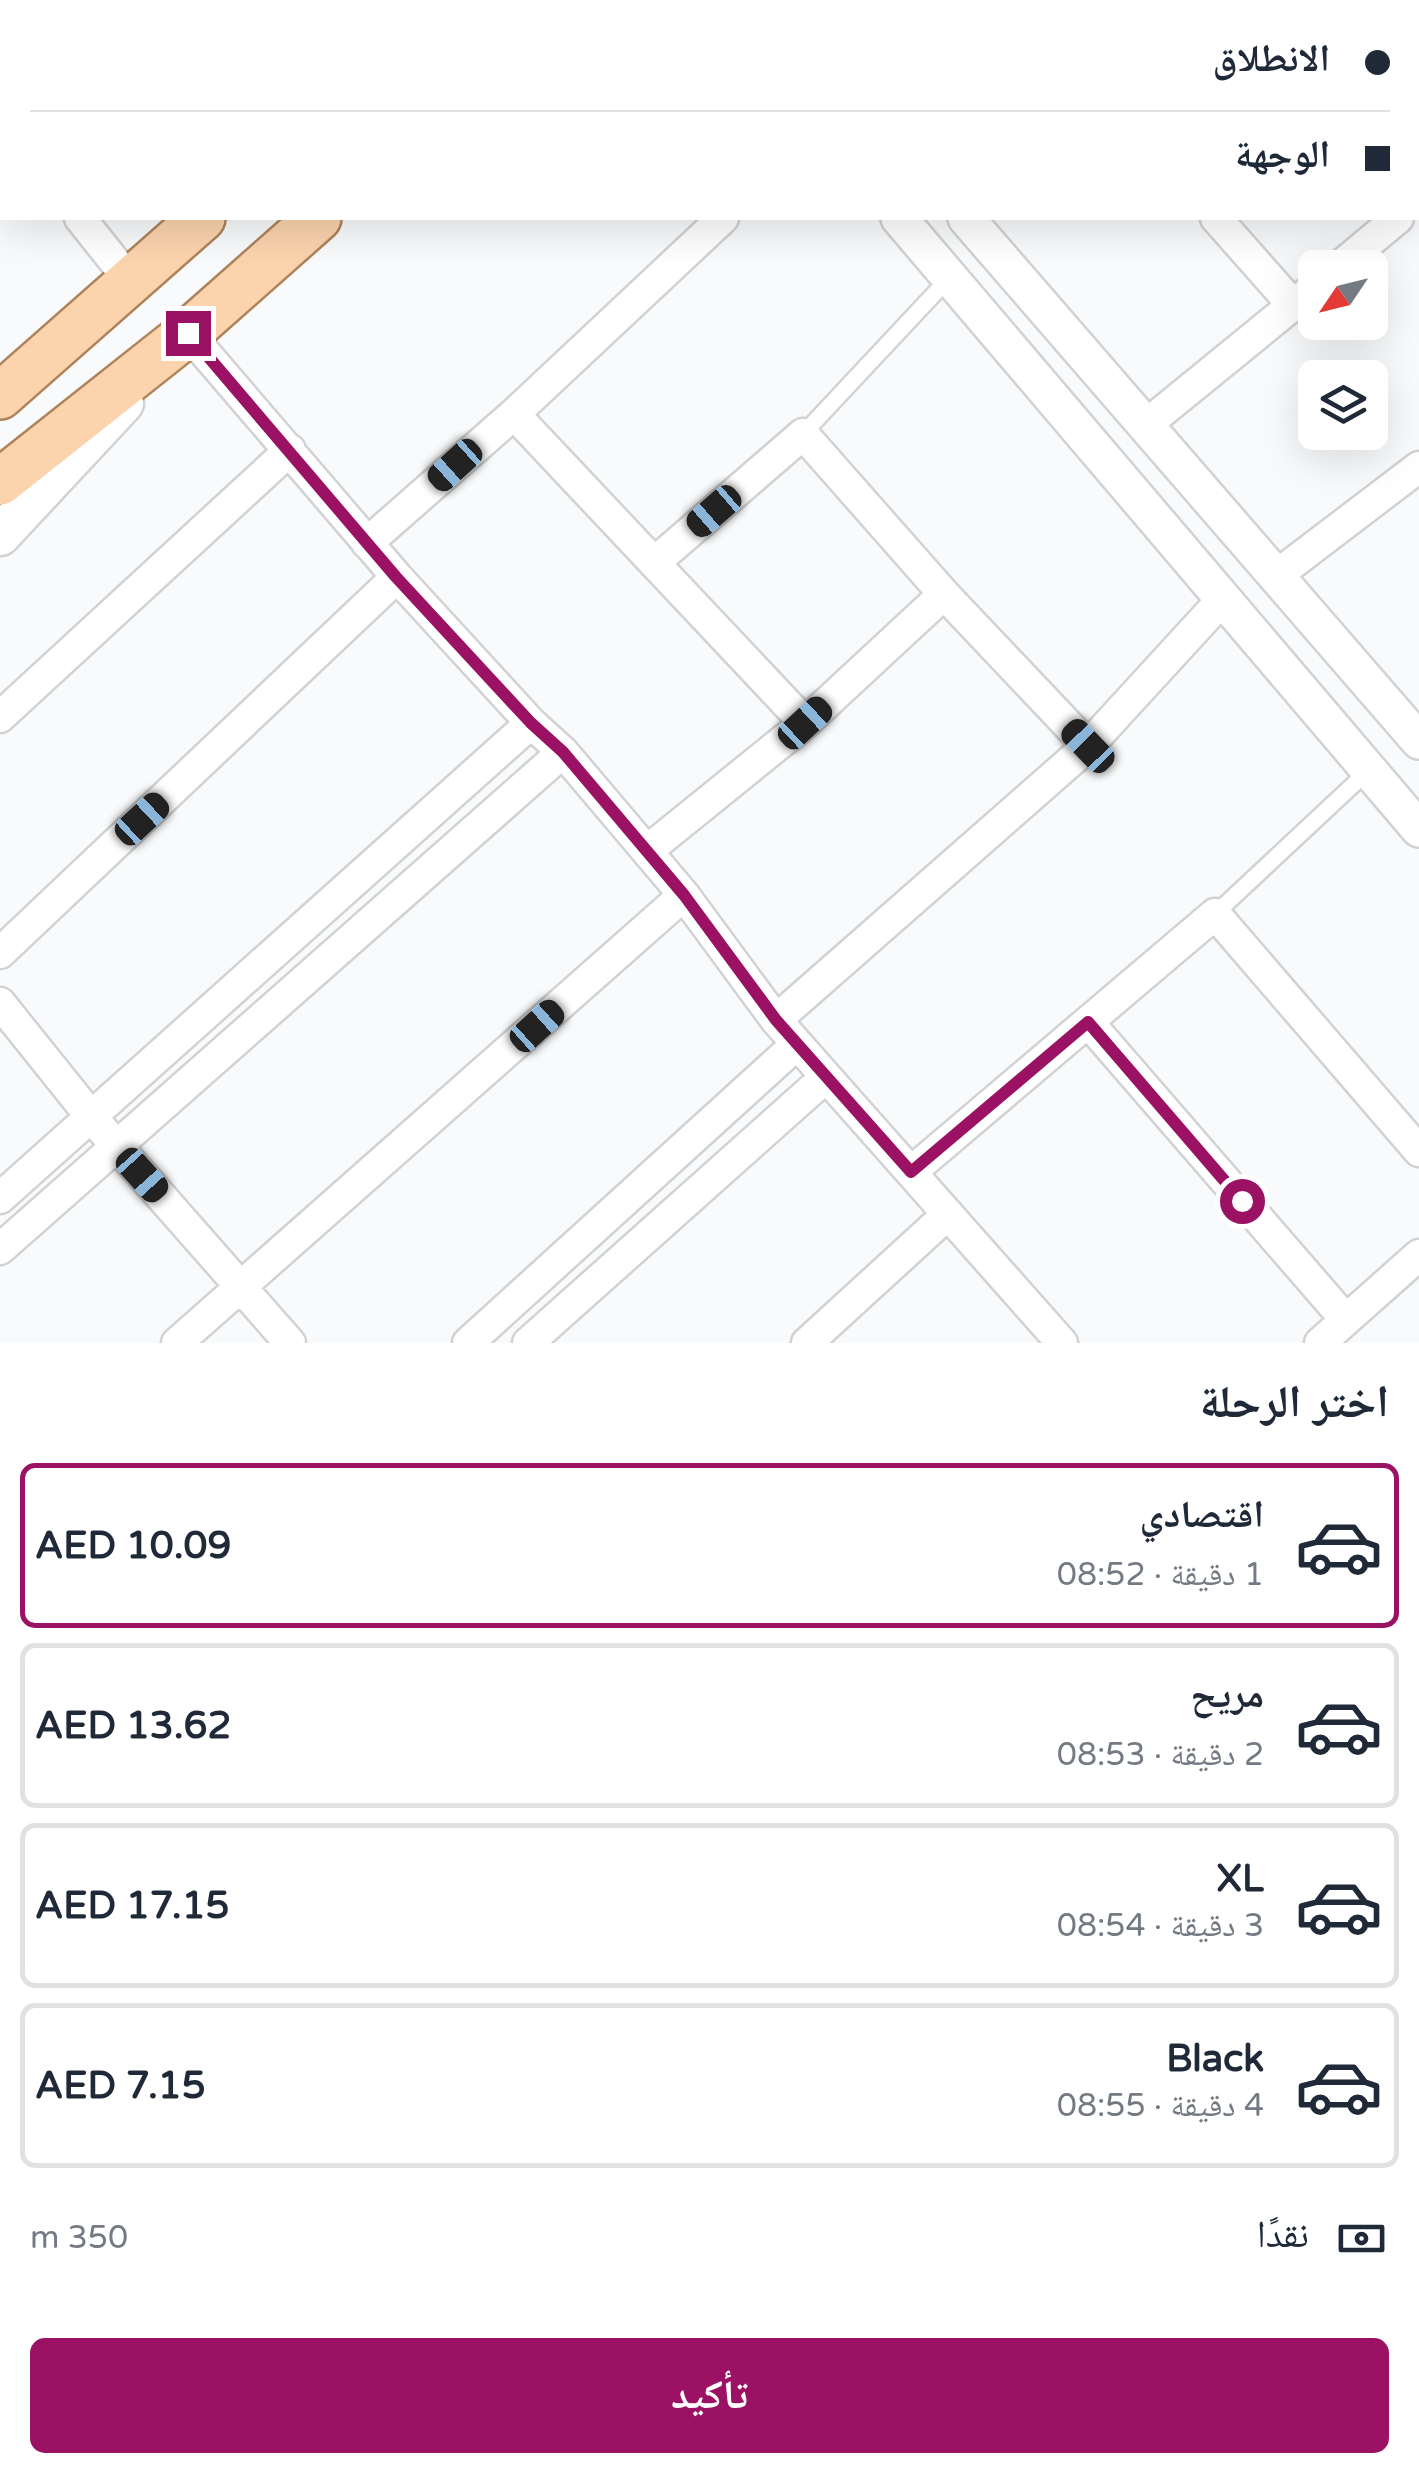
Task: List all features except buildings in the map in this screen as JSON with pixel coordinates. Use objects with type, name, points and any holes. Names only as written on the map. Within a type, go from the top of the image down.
[{"type":"main road","points":[[0,396],[200,220]]},
{"type":"main road","points":[[0,482],[188,333],[316,220]]},
{"type":"main road","points":[[0,366],[131,282]]},
{"type":"main road","points":[[0,535],[188,333]]},
{"type":"street","points":[[82,220],[131,282]]},
{"type":"street","points":[[367,543],[514,414],[721,220]]},
{"type":"street","points":[[901,220],[1221,601],[1419,829]]},
{"type":"street","points":[[968,220],[1419,741]]},
{"type":"street","points":[[1218,220],[1298,291]]},
{"type":"street","points":[[1360,250],[1396,220]]},
{"type":"street","points":[[1147,424],[1298,301]]},
{"type":"street","points":[[188,333],[396,577],[531,723],[563,752],[648,850],[776,1020],[1062,1343]]},
{"type":"street","points":[[514,414],[805,723]]},
{"type":"street","points":[[654,563],[803,434],[944,594],[1088,746]]},
{"type":"street","points":[[0,717],[290,450]]},
{"type":"street","points":[[1277,575],[1419,466]]},
{"type":"street","points":[[0,953],[396,577]]},
{"type":"street","points":[[648,850],[805,723],[944,594]]},
{"type":"street","points":[[776,1020],[1088,746],[1221,601]]},
{"type":"street","points":[[0,1198],[93,1119],[531,723]]},
{"type":"street","points":[[0,1249],[563,752]]},
{"type":"street","points":[[177,1343],[684,895]]},
{"type":"street","points":[[911,1172],[1216,914],[1419,1151]]},
{"type":"street","points":[[0,1003],[93,1119],[290,1343]]},
{"type":"street","points":[[1088,1022],[1346,1320]]},
{"type":"street","points":[[468,1343],[797,1044]]},
{"type":"street","points":[[528,1343],[826,1077]]},
{"type":"street","points":[[807,1343],[948,1214]]},
{"type":"street","points":[[1320,1343],[1419,1254]]},
{"type":"lane","points":[[803,434],[950,277]]},
{"type":"lane","points":[[1216,914],[1368,771]]},
{"type":"route","points":[[188,333],[396,577],[531,723],[563,752],[648,850],[776,1020],[911,1172],[1088,1022],[1242,1201]]}]
